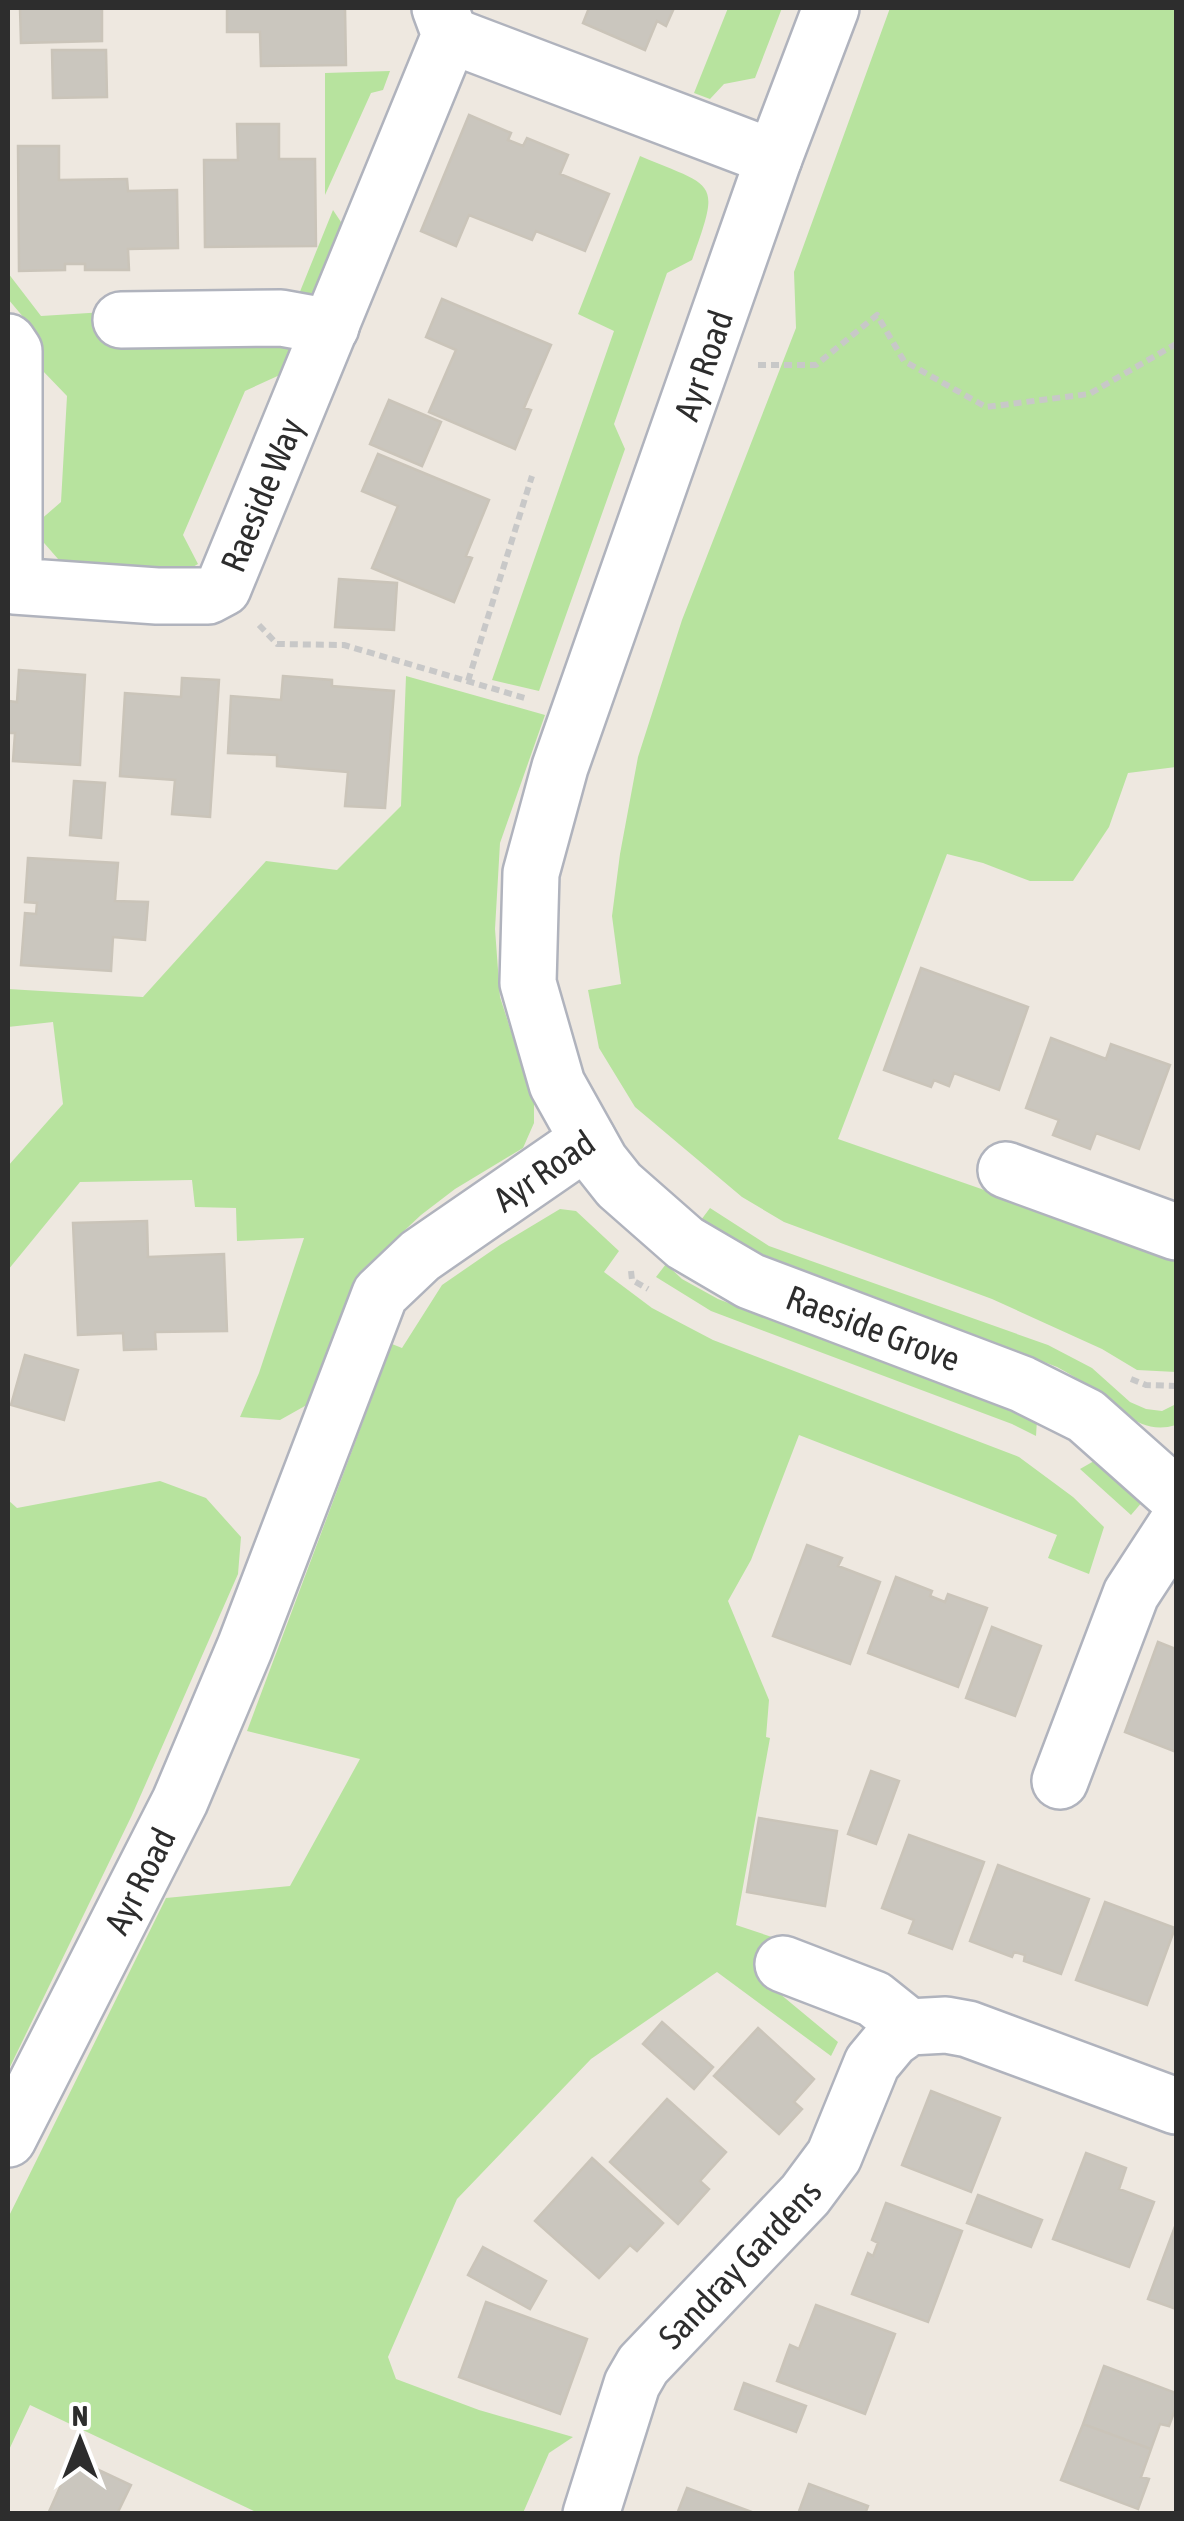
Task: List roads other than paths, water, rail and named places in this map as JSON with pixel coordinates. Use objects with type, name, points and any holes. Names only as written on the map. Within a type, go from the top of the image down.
[{"type":"street","name":"Ayr Road","points":[[8,2140],[180,1801],[246,1648],[380,1294],[420,1256],[588,1140],[558,1084],[528,983],[531,873],[560,767],[774,158],[831,8]]},
{"type":"street","name":"Raeside Way","points":[[8,342],[14,351],[11,589],[208,596],[223,588],[331,327],[445,21],[774,158]]},
{"type":"street","points":[[121,320],[282,318],[331,327]]},
{"type":"street","name":"Raeside Grove","points":[[588,1140],[619,1184],[685,1243],[750,1281],[1022,1384],[1086,1416],[1173,1493]]},
{"type":"street","points":[[1006,1170],[1176,1232]]},
{"type":"street","points":[[1060,1781],[1173,1493]]},
{"type":"street","points":[[783,1964],[874,1999],[908,2027],[968,2029],[1176,2106]]},
{"type":"street","name":"Sandray Gardens","points":[[592,2514],[632,2384],[643,2365],[804,2195],[834,2156],[872,2063],[908,2027]]}]
